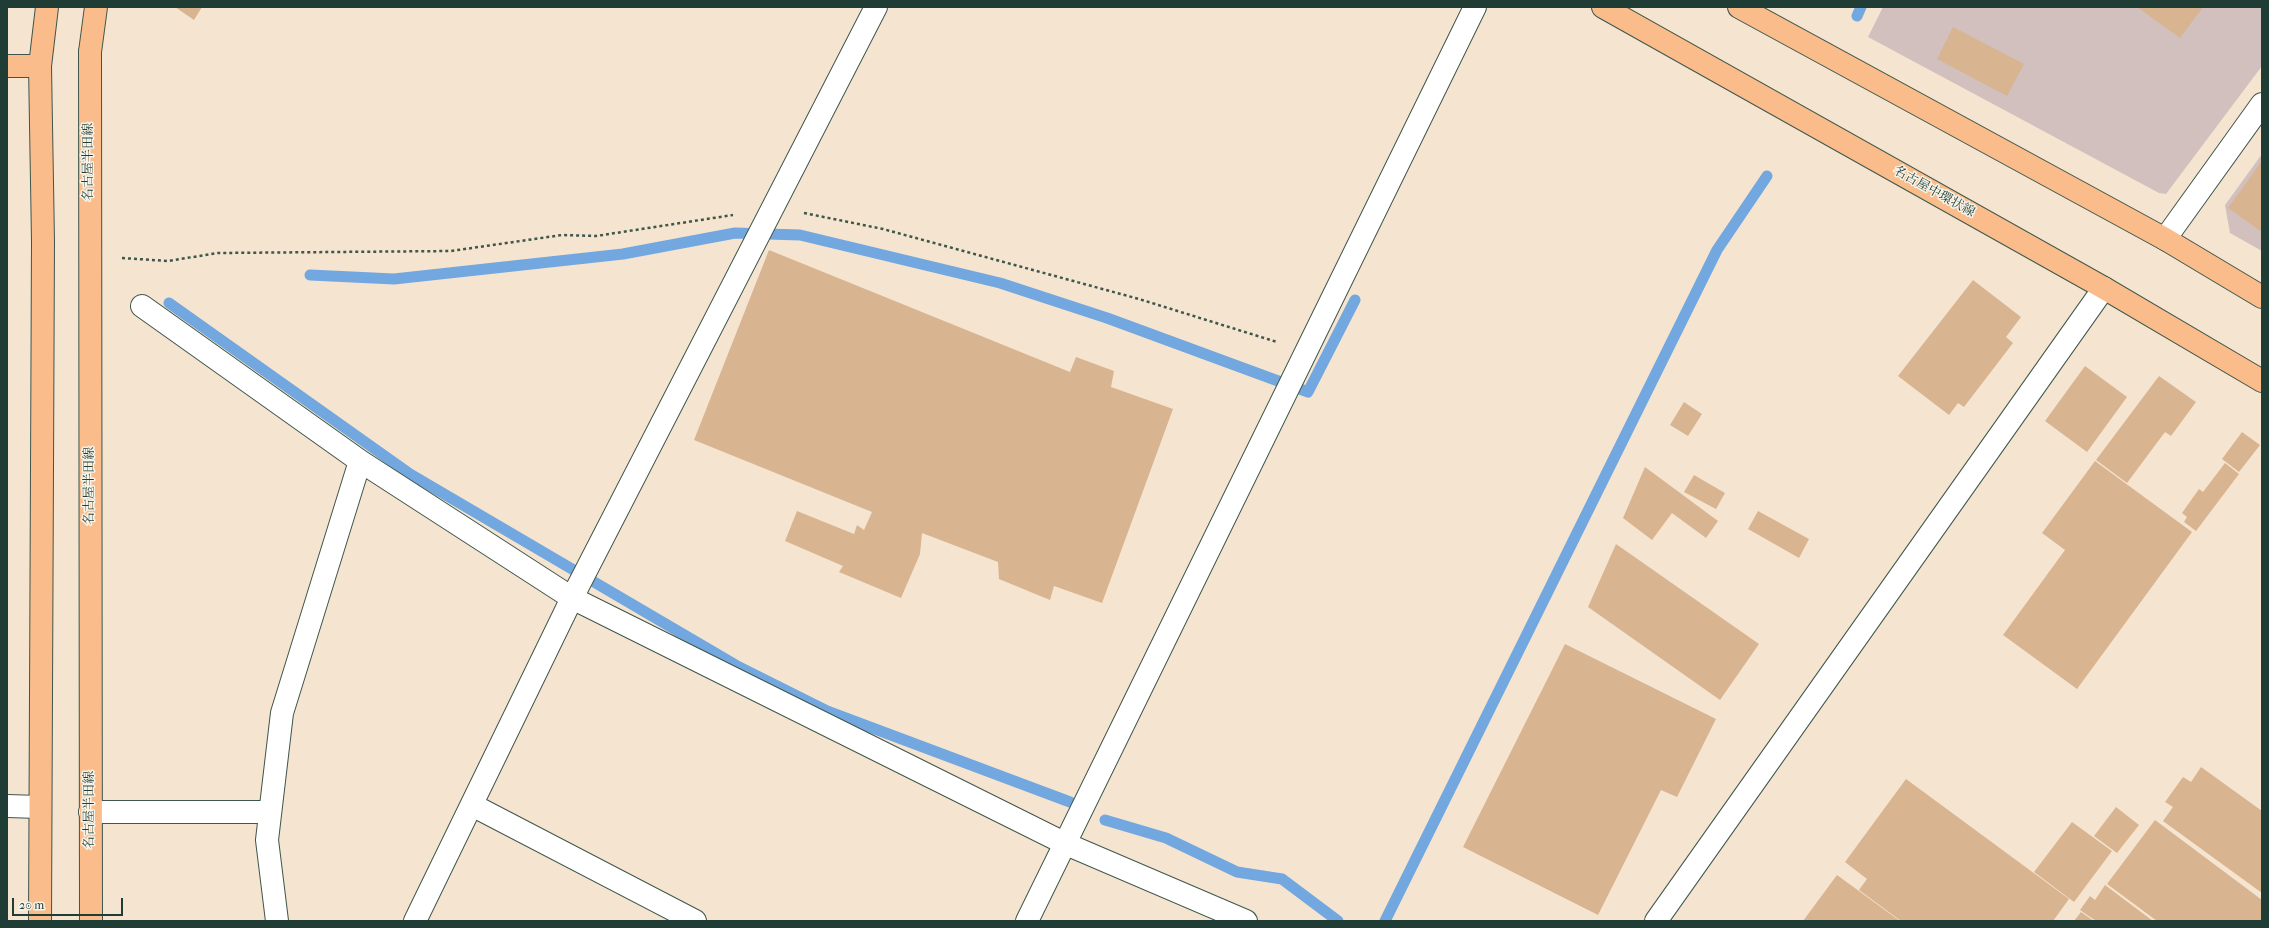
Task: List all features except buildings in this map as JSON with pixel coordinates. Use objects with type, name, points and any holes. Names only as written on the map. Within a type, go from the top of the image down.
[{"type":"main road","points":[[40,921],[43,241],[40,66],[47,7]]},
{"type":"main road","name":"名古屋半田線","points":[[90,921],[90,52],[96,7]]},
{"type":"main road","name":"名古屋中環状線","points":[[1603,7],[2104,288],[2262,381]]},
{"type":"main road","points":[[1739,7],[2165,239],[2262,297]]},
{"type":"main road","points":[[7,66],[40,66]]},
{"type":"street","points":[[415,921],[590,562],[876,7]]},
{"type":"street","points":[[1027,921],[1475,7]]},
{"type":"street","points":[[2165,239],[2262,104]]},
{"type":"street","points":[[1656,921],[2104,288]]},
{"type":"street","points":[[142,306],[360,461],[573,597],[1066,844],[1246,921]]},
{"type":"street","points":[[277,921],[267,840],[282,713],[360,461]]},
{"type":"street","points":[[472,805],[695,921]]},
{"type":"street","points":[[7,806],[40,807]]},
{"type":"street","points":[[90,812],[270,812]]},
{"type":"path","points":[[89,255],[168,261],[218,253],[452,251],[562,235],[596,236],[738,214],[773,207],[806,215],[884,229],[1139,299],[1276,342],[1305,355]]},
{"type":"shaded area","points":[[1883,7],[2262,7],[2262,66],[2166,194],[2159,193],[1868,37]]},
{"type":"shaded area","points":[[2262,154],[2262,251],[2230,233],[2225,205]]},
{"type":"waterway","points":[[1857,16],[1861,7]]},
{"type":"waterway","points":[[1385,921],[1717,250],[1767,176]]},
{"type":"waterway","points":[[310,275],[394,279],[623,254],[735,233],[800,235],[1000,283],[1107,318],[1308,392],[1355,300]]},
{"type":"waterway","points":[[169,303],[410,474],[739,667],[827,711],[1070,802]]},
{"type":"waterway","points":[[1105,820],[1166,838],[1237,872],[1282,879],[1338,921]]}]
